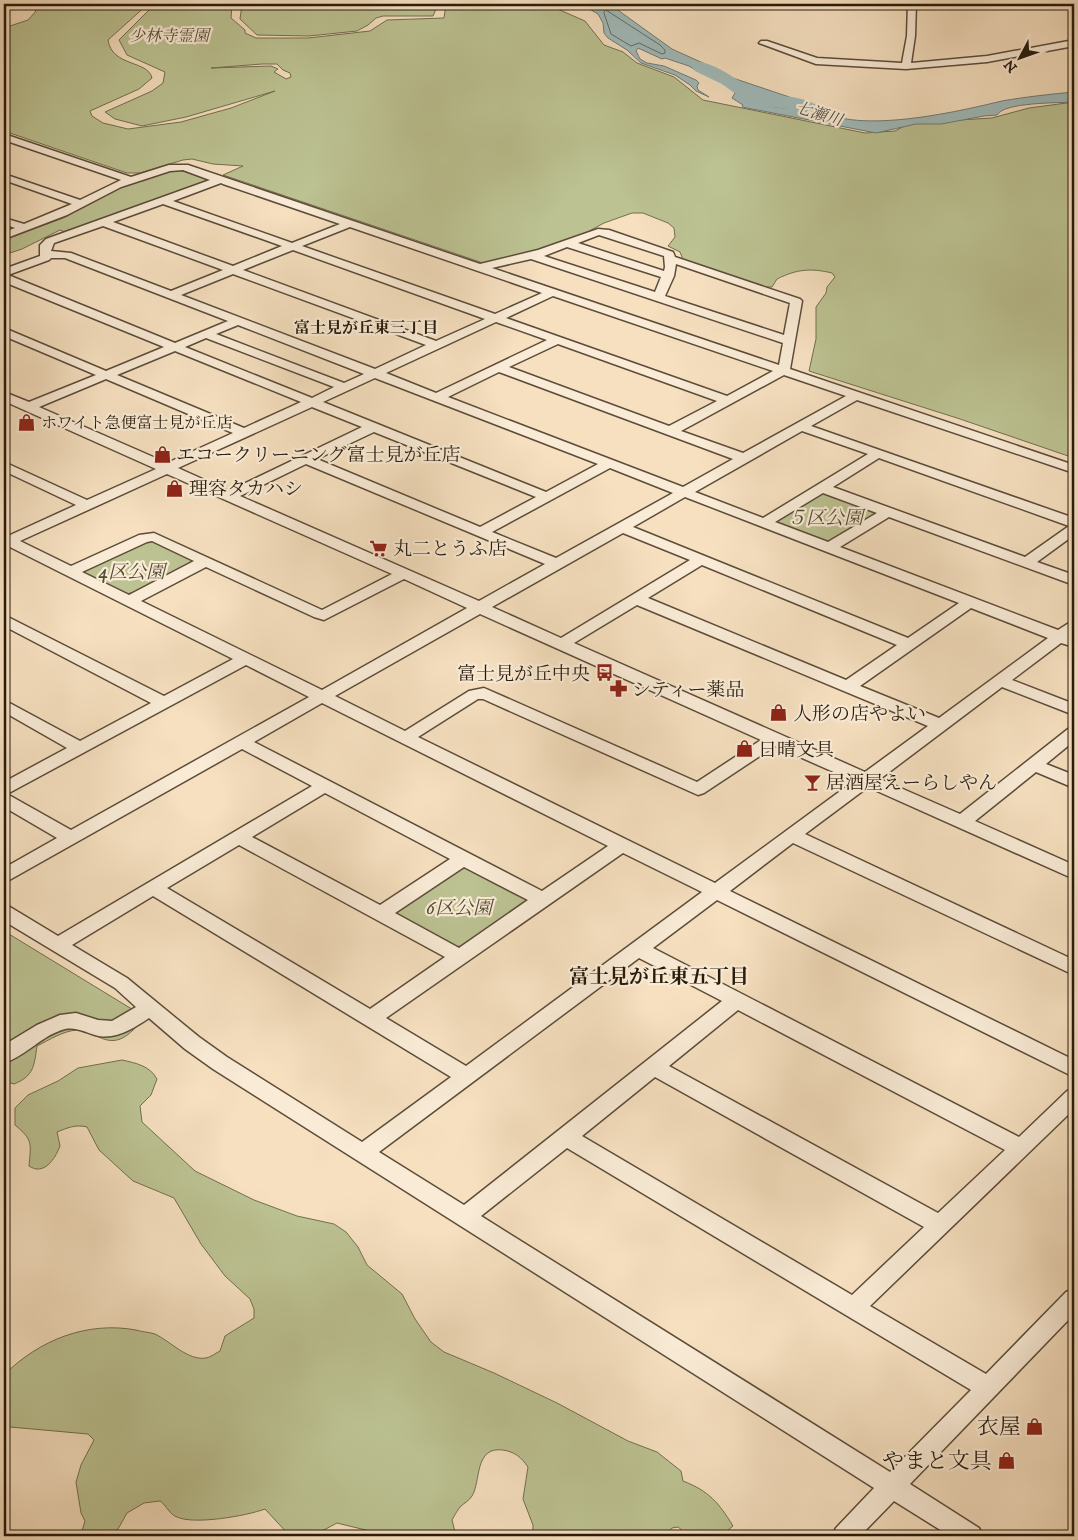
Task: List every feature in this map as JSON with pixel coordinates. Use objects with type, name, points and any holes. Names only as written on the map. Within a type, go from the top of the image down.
[{"type":"street","points":[[906,66],[911,36],[912,4]]},
{"type":"street","points":[[764,44],[816,61],[906,66],[987,59],[1074,43]]},
{"type":"street","points":[[4,137],[130,180]]},
{"type":"street","points":[[4,236],[82,204],[117,185],[169,168],[179,167],[225,180],[1074,469]]},
{"type":"street","points":[[4,177],[82,204]]},
{"type":"street","points":[[4,273],[43,259],[48,242],[220,180]]},
{"type":"street","points":[[164,201],[727,400]]},
{"type":"street","points":[[4,221],[25,228]]},
{"type":"street","points":[[103,222],[436,345]]},
{"type":"street","points":[[170,294],[351,223]]},
{"type":"street","points":[[481,268],[569,244],[598,232],[605,232],[666,252],[671,259],[671,267],[658,298]]},
{"type":"street","points":[[569,244],[668,276]]},
{"type":"street","points":[[46,254],[68,255],[1067,639]]},
{"type":"street","points":[[531,255],[789,341]]},
{"type":"street","points":[[671,259],[794,299],[796,301],[784,370]]},
{"type":"street","points":[[4,278],[547,497]]},
{"type":"street","points":[[5,541],[553,292]]},
{"type":"street","points":[[28,407],[238,321]]},
{"type":"street","points":[[4,332],[244,433]]},
{"type":"street","points":[[205,334],[344,388]]},
{"type":"street","points":[[437,397],[557,340]]},
{"type":"street","points":[[499,368],[743,458]]},
{"type":"street","points":[[670,432],[784,370]]},
{"type":"street","points":[[4,876],[856,395]]},
{"type":"street","points":[[4,396],[1074,872]]},
{"type":"street","points":[[800,426],[1074,523]]},
{"type":"street","points":[[229,496],[373,427]]},
{"type":"street","points":[[764,523],[878,453]]},
{"type":"street","points":[[306,459],[557,564]]},
{"type":"street","points":[[481,532],[610,463]]},
{"type":"street","points":[[4,466],[87,505]]},
{"type":"street","points":[[823,488],[1074,580]]},
{"type":"street","points":[[829,548],[888,512]]},
{"type":"street","points":[[621,527],[909,644]]},
{"type":"street","points":[[1026,563],[1074,530]]},
{"type":"street","points":[[70,572],[149,536],[324,615],[403,574]]},
{"type":"street","points":[[5,541],[1074,1069]]},
{"type":"street","points":[[562,644],[701,560]]},
{"type":"street","points":[[129,601],[206,562]]},
{"type":"street","points":[[636,599],[940,725]]},
{"type":"street","points":[[847,687],[970,602]]},
{"type":"street","points":[[4,620],[163,702]]},
{"type":"street","points":[[363,1153],[1000,680],[1067,639],[1074,626]]},
{"type":"street","points":[[4,788],[245,659]]},
{"type":"street","points":[[1000,680],[1074,710]]},
{"type":"street","points":[[405,738],[474,695],[484,693],[698,789],[774,739]]},
{"type":"street","points":[[4,706],[80,748]]},
{"type":"street","points":[[962,822],[1074,732]]},
{"type":"street","points":[[241,742],[543,900]]},
{"type":"street","points":[[1034,765],[1074,782]]},
{"type":"street","points":[[57,945],[325,786]]},
{"type":"street","points":[[4,799],[70,838]]},
{"type":"street","points":[[792,835],[1074,968]]},
{"type":"street","points":[[238,837],[460,957]]},
{"type":"street","points":[[371,1018],[622,845]]},
{"type":"street","points":[[380,914],[464,858]]},
{"type":"street","points":[[153,888],[467,1076]]},
{"type":"street","points":[[4,912],[121,983],[213,1058],[970,1536]]},
{"type":"street","points":[[638,949],[1021,1148]]},
{"type":"street","points":[[465,1217],[737,1000]]},
{"type":"street","points":[[4,1055],[63,1022],[77,1020],[99,1029],[107,1029],[120,1025],[150,1007]]},
{"type":"street","points":[[654,1067],[940,1225]]},
{"type":"street","points":[[854,1307],[1074,1096]]},
{"type":"street","points":[[566,1137],[989,1388]]},
{"type":"street","points":[[844,1536],[1074,1299]]},
{"type":"green space","name":"少林寺霊園","points":[[30,4],[148,4],[108,40],[111,49],[116,55],[144,68],[152,78],[139,89],[90,111],[92,116],[103,123],[128,129],[181,122],[231,108],[275,91],[186,117],[142,126],[115,119],[105,112],[152,91],[163,83],[165,72],[127,55],[119,40],[155,4],[232,4],[231,18],[245,30],[245,33],[256,38],[308,38],[370,31],[387,20],[444,18],[446,4],[546,4],[585,21],[604,45],[623,52],[637,63],[674,77],[703,100],[865,133],[895,131],[910,123],[992,118],[1029,108],[1074,102],[1074,458],[809,371],[816,339],[816,307],[835,277],[832,273],[817,270],[798,271],[777,279],[772,287],[762,287],[684,262],[680,252],[668,246],[675,237],[674,228],[668,223],[643,213],[632,213],[604,223],[582,235],[534,252],[483,263],[223,175],[243,166],[213,164],[192,159],[140,173],[127,173],[4,131],[4,28],[28,20],[36,11]],"holes":[[[277,64],[283,70],[290,73],[291,77],[286,79],[274,72],[278,69],[271,66],[211,68]]]},
{"type":"green space","points":[[242,4],[434,4],[436,9],[433,16],[383,16],[376,18],[357,31],[309,36],[257,35],[240,19]]},
{"type":"green space","points":[[171,170],[180,170],[207,179],[206,182],[65,232],[60,230],[22,249],[4,255],[4,240],[63,218],[122,187]]},
{"type":"green space","name":"５区公園","points":[[823,493],[830,493],[875,512],[874,515],[828,541],[822,541],[780,524],[777,521]]},
{"type":"green space","name":"4区公園","points":[[155,539],[194,558],[193,563],[137,591],[127,594],[85,573],[87,568],[148,540]]},
{"type":"green space","name":"6区公園","points":[[469,866],[526,896],[526,901],[462,946],[452,947],[393,915],[457,868]]},
{"type":"green space","points":[[4,931],[135,1011],[141,1022],[125,1036],[115,1040],[102,1039],[82,1030],[61,1034],[37,1046],[34,1065],[26,1078],[14,1084],[4,1081]]},
{"type":"green space","points":[[122,1060],[147,1068],[157,1079],[151,1095],[140,1106],[142,1122],[195,1171],[254,1200],[297,1216],[334,1224],[346,1232],[358,1247],[367,1265],[402,1294],[415,1319],[431,1342],[444,1352],[557,1403],[628,1441],[657,1452],[681,1471],[683,1481],[707,1494],[723,1511],[733,1526],[721,1536],[689,1536],[678,1527],[672,1528],[664,1536],[533,1536],[533,1525],[523,1499],[528,1467],[523,1460],[511,1452],[494,1450],[483,1459],[472,1496],[460,1507],[452,1520],[455,1532],[460,1536],[383,1536],[382,1534],[337,1523],[322,1531],[320,1536],[290,1536],[265,1509],[233,1517],[195,1520],[175,1516],[160,1501],[144,1503],[127,1513],[118,1529],[107,1536],[83,1536],[82,1531],[85,1521],[81,1513],[76,1482],[81,1465],[94,1440],[88,1434],[4,1425],[4,1375],[32,1352],[48,1343],[82,1331],[100,1328],[118,1328],[153,1333],[186,1354],[206,1358],[220,1351],[225,1336],[254,1318],[254,1309],[250,1299],[225,1276],[201,1244],[174,1198],[133,1181],[99,1150],[87,1127],[75,1126],[57,1132],[60,1146],[52,1161],[39,1169],[29,1166],[30,1142],[25,1134],[15,1125],[15,1108],[28,1095],[58,1081],[78,1068]]},
{"type":"water","points":[[581,4],[601,4],[615,8],[672,49],[714,68],[718,73],[813,105],[829,115],[851,120],[905,119],[1011,100],[1074,92],[1074,102],[1020,105],[1002,111],[997,115],[941,124],[916,124],[876,133],[742,107],[743,105],[732,98],[735,93],[769,106],[789,108],[789,103],[730,84],[689,66],[665,58],[662,59],[638,48],[636,51],[640,59],[647,63],[664,66],[696,80],[699,83],[697,86],[698,90],[709,97],[696,91],[675,75],[641,63],[627,50],[608,38],[604,33],[603,23],[598,14]]},
{"type":"waterway","name":"七瀬川","points":[[701,67],[728,80],[746,93],[764,101],[802,105],[817,114],[829,117]]},
{"type":"place","name":"ホワイト急便富士見が丘店","points":[[27,422]]},
{"type":"place","name":"エコークリーニング富士見が丘店","points":[[162,454]]},
{"type":"place","name":"理容タカハシ","points":[[175,488]]},
{"type":"place","name":"丸二とうふ店","points":[[379,548]]},
{"type":"place","name":"富士見が丘中央","points":[[604,673]]},
{"type":"place","name":"シティー薬品","points":[[618,689]]},
{"type":"place","name":"人形の店やよい","points":[[779,713]]},
{"type":"place","name":"日晴文具","points":[[744,749]]},
{"type":"place","name":"居酒屋えーらしやん","points":[[812,782]]},
{"type":"place","name":"衣屋","points":[[1035,1426]]},
{"type":"place","name":"やまと文具","points":[[1006,1460]]},
{"type":"district","name":"富士見が丘東三丁目","points":[[366,327]]},
{"type":"district","name":"富士見が丘東五丁目","points":[[659,976]]}]
